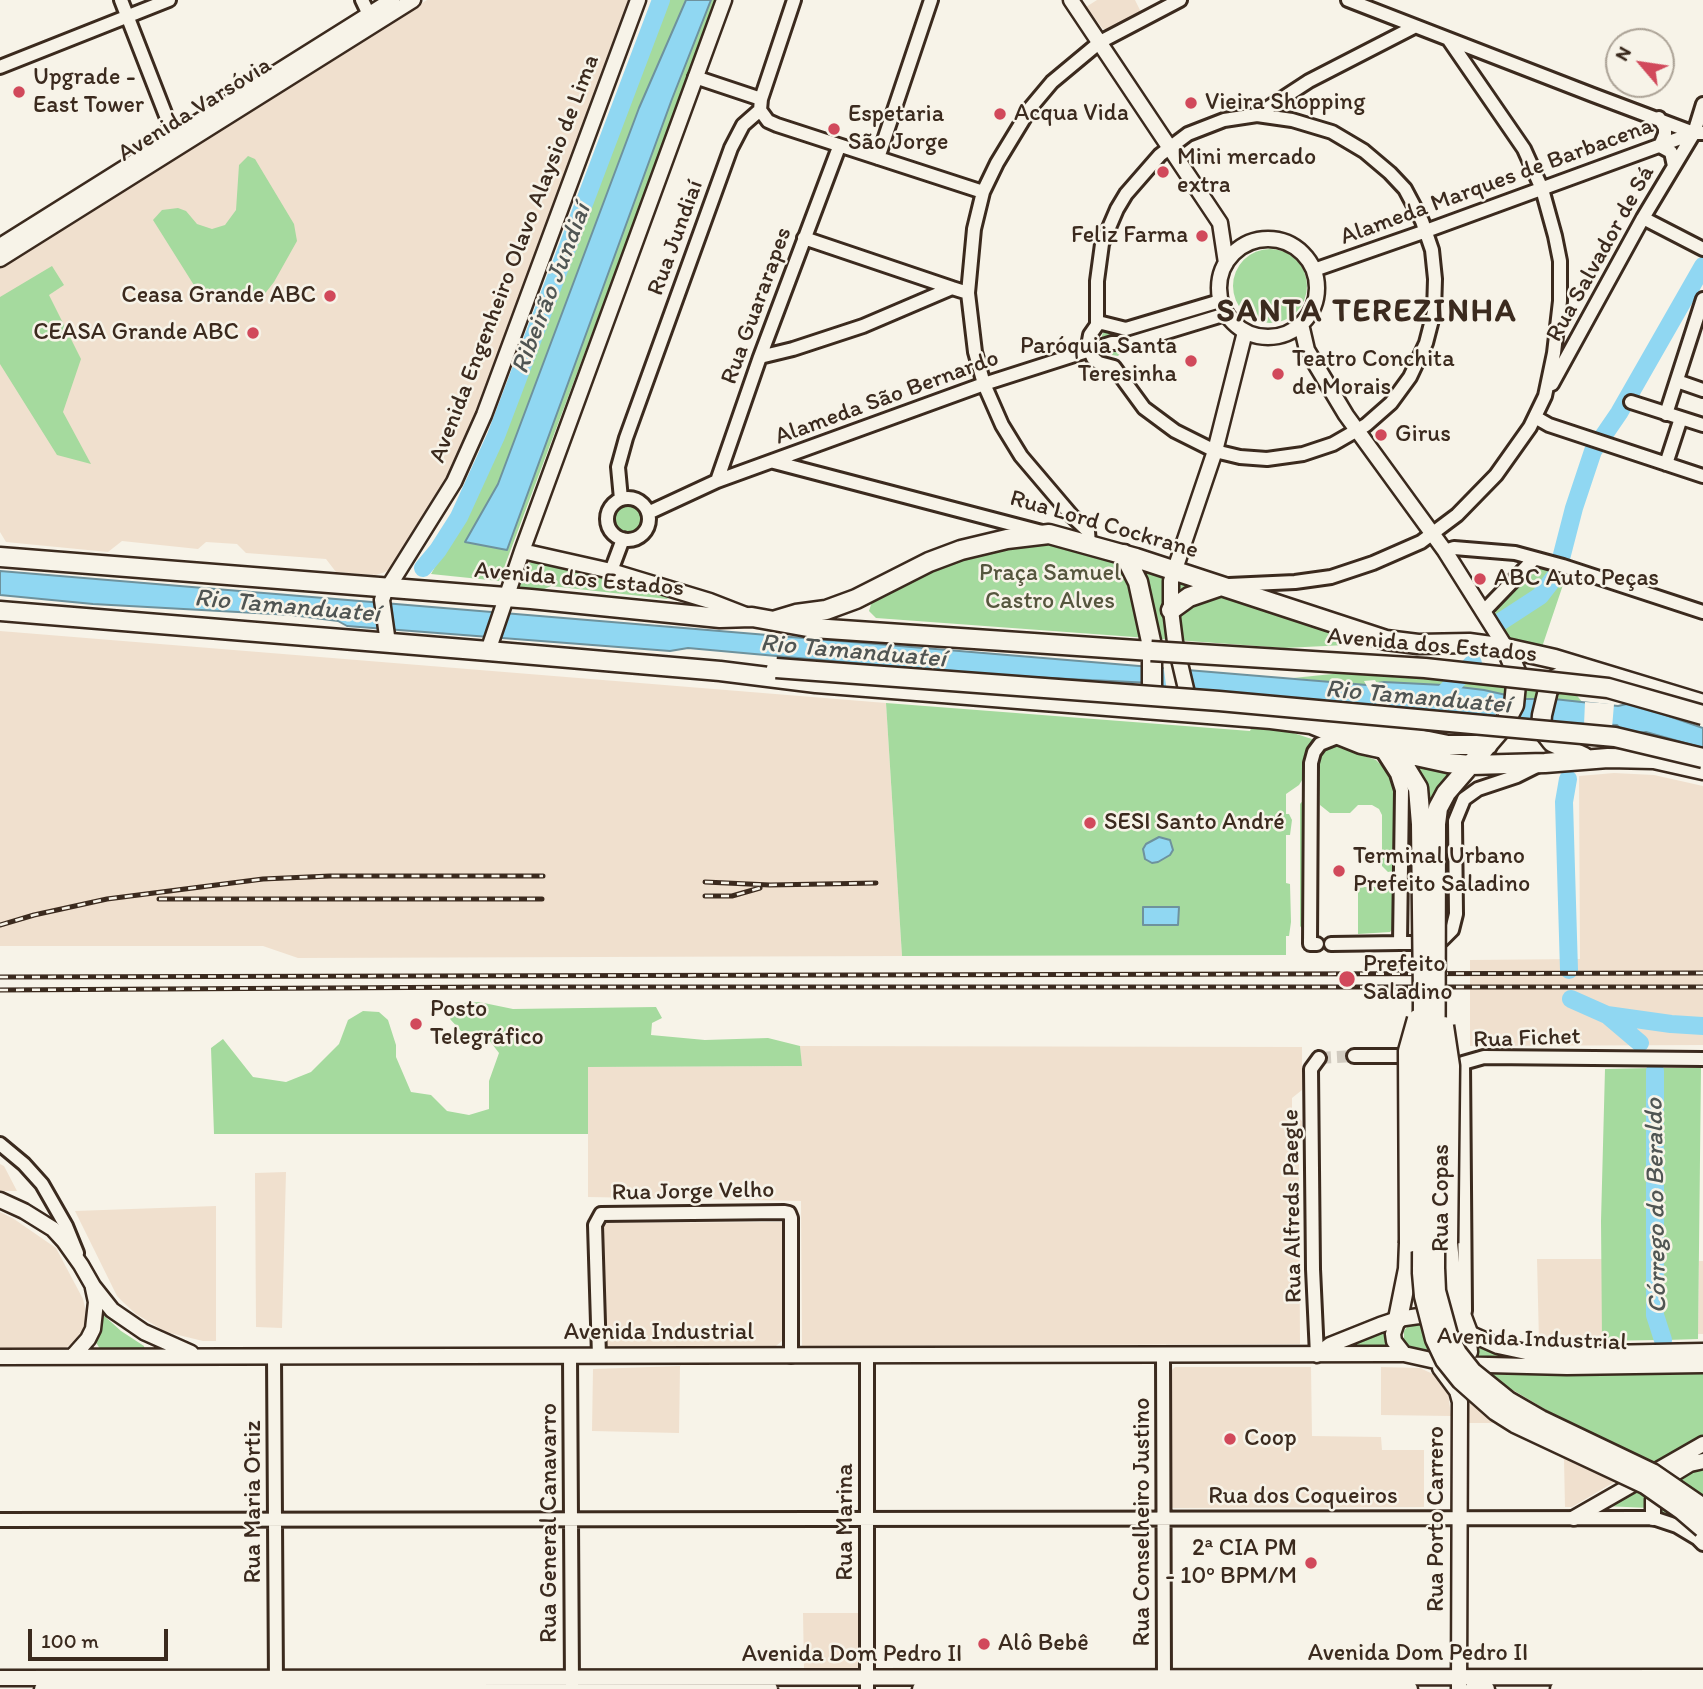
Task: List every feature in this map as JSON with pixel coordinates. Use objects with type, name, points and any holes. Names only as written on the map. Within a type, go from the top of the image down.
[{"type":"highway","name":"Rua Lord Cockrane","points":[[1049,534],[1124,554],[1386,640],[1418,644]]},
{"type":"highway","points":[[776,620],[826,610],[856,599],[929,562],[969,548],[1007,539],[1049,534]]},
{"type":"highway","points":[[1124,554],[1138,582],[1152,646],[1152,692],[1146,709]]},
{"type":"highway","name":"Avenida dos Estados","points":[[0,557],[505,604],[720,618],[752,617],[813,628],[1425,668],[1608,688],[1703,715]]},
{"type":"highway","points":[[1171,610],[1189,597],[1221,586]]},
{"type":"highway","points":[[0,611],[490,645],[829,684],[1352,727],[1448,746],[1488,744]]},
{"type":"highway","name":"Avenida dos Estados","points":[[1418,644],[1469,643],[1506,648],[1589,669],[1703,704]]},
{"type":"highway","points":[[1469,643],[1516,674]]},
{"type":"highway","points":[[1428,824],[1442,799],[1502,728],[1514,705],[1516,674],[1506,648]]},
{"type":"highway","points":[[720,671],[776,668],[1219,701],[1615,737],[1703,758]]},
{"type":"highway","points":[[1587,759],[1552,742],[1545,735],[1541,723],[1548,690],[1558,678],[1589,669]]},
{"type":"highway","points":[[1311,724],[1389,751],[1448,764],[1587,759],[1654,760],[1703,770]]},
{"type":"highway","points":[[1389,751],[1418,788],[1428,824],[1436,1290],[1448,1335],[1457,1353],[1472,1372],[1508,1401],[1541,1420],[1652,1473],[1703,1508]]},
{"type":"highway","points":[[1430,996],[1447,1037],[1450,1066],[1448,1243],[1453,1293],[1468,1333]]},
{"type":"highway","points":[[1398,1318],[1408,1269],[1409,1243],[1408,1051],[1430,996]]},
{"type":"highway","points":[[1430,996],[1422,1273],[1429,1319],[1445,1360],[1461,1380],[1496,1411],[1515,1423],[1645,1484],[1703,1528]]},
{"type":"main road","name":"Avenida Varsóvia","points":[[371,20],[392,0]]},
{"type":"main road","name":"Avenida Varsóvia","points":[[0,246],[176,142],[371,20],[413,0]]},
{"type":"main road","name":"Avenida Engenheiro Olavo Alaysio de Lima","points":[[385,594],[448,492],[484,415],[638,0]]},
{"type":"main road","points":[[490,645],[724,0]]},
{"type":"main road","points":[[1071,0],[1220,223],[1235,234],[1253,241]]},
{"type":"main road","name":"Avenida Varsóvia","points":[[0,259],[176,142]]},
{"type":"main road","points":[[1220,223],[1226,263]]},
{"type":"main road","points":[[1273,239],[1288,243],[1304,255],[1314,270],[1317,282],[1316,297],[1310,313],[1301,324],[1278,336],[1261,337],[1245,332],[1234,324],[1223,307],[1220,279],[1226,263],[1240,248],[1253,241],[1273,239]]},
{"type":"main road","points":[[1301,324],[1307,350],[1358,431],[1445,551],[1506,648]]},
{"type":"main road","points":[[1192,713],[1176,648],[1171,610],[1174,570],[1214,452],[1245,332]]},
{"type":"main road","points":[[1278,336],[1307,350]]},
{"type":"main road","points":[[522,551],[611,572],[710,601],[752,617]]},
{"type":"main road","points":[[385,594],[387,636]]},
{"type":"main road","points":[[0,1200],[46,1223],[65,1241],[93,1286],[112,1310],[130,1324],[199,1357]]},
{"type":"main road","points":[[72,1357],[93,1329],[96,1302],[93,1286]]},
{"type":"main road","name":"Avenida Industrial","points":[[1317,1355],[1322,1349],[1398,1318],[1427,1317],[1497,1346],[1526,1352],[1557,1354],[1703,1351]]},
{"type":"main road","points":[[1398,1318],[1393,1334],[1394,1341],[1404,1354]]},
{"type":"main road","points":[[1461,1364],[1470,1352],[1468,1333]]},
{"type":"main road","name":"Avenida Industrial","points":[[0,1357],[1404,1354],[1430,1361],[1461,1364],[1567,1367],[1703,1365]]},
{"type":"main road","name":"Rua Porto Carrero","points":[[1430,1361],[1445,1373],[1459,1396],[1459,1683]]},
{"type":"main road","points":[[1574,1518],[1703,1444]]},
{"type":"main road","points":[[1653,1518],[1653,1500],[1661,1485],[1681,1469],[1703,1461]]},
{"type":"main road","points":[[1573,1685],[1596,1669],[1703,1669]]},
{"type":"main road","name":"Avenida Dom Pedro II","points":[[920,1689],[1459,1683],[1573,1685],[1703,1677]]},
{"type":"main road","name":"Avenida Dom Pedro II","points":[[0,1678],[276,1685]]},
{"type":"main road","name":"Avenida Dom Pedro II","points":[[42,1689],[276,1685],[867,1683],[1410,1689]]},
{"type":"main road","name":"Avenida Dom Pedro II","points":[[1605,1683],[1703,1688]]},
{"type":"main road","name":"Avenida Dom Pedro II","points":[[572,1685],[770,1689]]},
{"type":"main road","name":"Avenida Dom Pedro II","points":[[1558,1689],[1573,1685]]},
{"type":"main road","name":"Avenida Dom Pedro II","points":[[1472,1689],[1487,1689]]},
{"type":"street","points":[[121,0],[176,142]]},
{"type":"street","points":[[0,67],[169,0]]},
{"type":"street","points":[[362,0],[371,20]]},
{"type":"street","name":"Rua Jundiaí","points":[[621,499],[618,467],[637,406],[731,148],[743,125],[760,105],[794,0]]},
{"type":"street","points":[[878,158],[931,0]]},
{"type":"street","points":[[1089,545],[1088,531],[1021,456],[1002,425],[984,384],[975,352],[968,293],[974,229],[983,192],[1013,135],[1052,82],[1100,42],[1180,0]]},
{"type":"street","points":[[1349,0],[1414,27],[1699,133]]},
{"type":"street","points":[[1257,115],[1309,81],[1414,27]]},
{"type":"street","points":[[1221,586],[1331,577],[1408,549],[1433,534],[1483,490],[1520,444],[1545,397],[1559,321],[1561,278],[1558,248],[1542,189],[1524,149],[1449,40]]},
{"type":"street","points":[[695,77],[760,105],[768,121],[839,147],[983,192]]},
{"type":"street","name":"Rua Salvador de Sá","points":[[1545,397],[1643,218],[1674,166],[1699,133],[1703,104]]},
{"type":"street","points":[[1257,115],[1319,127],[1338,135],[1364,151],[1401,184],[1418,211],[1426,231],[1433,256],[1436,286],[1433,317],[1418,363],[1402,389],[1385,409],[1358,431],[1328,446],[1290,457],[1254,458],[1214,452],[1153,416],[1140,403],[1117,370],[1096,361],[1089,351],[1088,340],[1098,322],[1098,271],[1102,244],[1126,194],[1169,147],[1196,129],[1208,124],[1257,115]]},
{"type":"street","points":[[1659,118],[1665,128],[1660,146],[1671,152],[1674,166]]},
{"type":"street","name":"Alameda Marques de Barbacena","points":[[1314,270],[1699,133]]},
{"type":"street","name":"Rua Guararapes","points":[[717,481],[760,357],[839,147]]},
{"type":"street","points":[[1643,218],[1703,249]]},
{"type":"street","points":[[804,238],[968,293]]},
{"type":"street","points":[[760,357],[863,326],[952,288]]},
{"type":"street","points":[[1666,414],[1676,381],[1698,332],[1703,299]]},
{"type":"street","points":[[1098,322],[1126,329],[1223,307]]},
{"type":"street","name":"Alameda São Bernardo","points":[[648,513],[717,481],[984,384],[1112,343],[1131,342],[1223,307]]},
{"type":"street","points":[[1676,381],[1703,390]]},
{"type":"street","points":[[1631,402],[1703,425]]},
{"type":"street","points":[[1535,417],[1549,425],[1703,476]]},
{"type":"street","points":[[1666,464],[1681,418]]},
{"type":"street","name":"Rua Lord Cockrane","points":[[774,462],[1049,534]]},
{"type":"street","points":[[621,499],[640,502],[648,513],[648,525],[641,536],[629,540],[613,533],[607,523],[609,511],[621,499]]},
{"type":"street","points":[[611,572],[623,539]]},
{"type":"street","points":[[1445,551],[1454,548],[1515,553],[1559,564],[1703,612]]},
{"type":"street","points":[[1484,611],[1534,558]]},
{"type":"street","points":[[1317,944],[1310,944],[1311,763],[1314,752],[1321,744],[1340,736]]},
{"type":"street","points":[[1389,751],[1402,790],[1400,943]]},
{"type":"street","points":[[1331,944],[1434,943],[1442,940],[1452,930],[1456,914],[1455,821],[1464,799],[1478,789],[1517,776],[1545,762]]},
{"type":"street","name":"Rua Fichet","points":[[1354,1056],[1451,1056],[1457,1057],[1463,1063],[1484,1057],[1703,1059]]},
{"type":"street","name":"Rua Alfreds Paegle","points":[[1317,1355],[1313,1269],[1311,1069],[1319,1058]]},
{"type":"street","name":"Rua Copas","points":[[1463,1063],[1464,1296],[1468,1333]]},
{"type":"street","points":[[0,1144],[24,1164],[50,1196],[82,1265]]},
{"type":"street","points":[[46,1223],[51,1212],[50,1196]]},
{"type":"street","name":"Rua Jorge Velho","points":[[599,1356],[595,1225],[598,1217],[605,1212],[789,1213],[792,1356]]},
{"type":"street","name":"Rua Maria Ortiz","points":[[274,1356],[276,1685]]},
{"type":"street","name":"Rua General Canavarro","points":[[570,1356],[572,1685]]},
{"type":"street","name":"Rua Marina","points":[[867,1356],[867,1683]]},
{"type":"street","name":"Rua Conselheiro Justino","points":[[1163,1356],[1164,1685]]},
{"type":"street","points":[[1653,1518],[1677,1526],[1703,1544]]},
{"type":"street","name":"Rua dos Coqueiros","points":[[0,1520],[1653,1518]]},
{"type":"shaded area","name":"CEASA Grande ABC","points":[[427,0],[629,0],[471,426],[444,485],[392,567],[376,575],[336,572],[326,559],[246,553],[237,544],[206,542],[198,549],[122,541],[108,552],[6,542],[0,532],[0,269]]},
{"type":"shaded area","points":[[1097,0],[1135,0],[1141,12],[1109,29],[1103,29],[1086,7]]},
{"type":"shaded area","points":[[0,631],[886,703],[902,956],[298,958],[263,946],[0,946]]},
{"type":"shaded area","points":[[1614,773],[1654,775],[1703,786],[1703,1045],[1470,1046],[1470,960],[1580,959],[1579,776]]},
{"type":"shaded area","points":[[800,1046],[1302,1047],[1302,1090],[1292,1098],[1292,1112],[1302,1121],[1302,1130],[1292,1138],[1292,1153],[1299,1157],[1300,1344],[802,1346],[801,1201],[588,1197],[588,1067],[801,1066]]},
{"type":"shaded area","points":[[0,1164],[4,1166],[17,1191],[0,1191]]},
{"type":"shaded area","points":[[286,1172],[282,1328],[256,1327],[255,1173]]},
{"type":"shaded area","points":[[216,1206],[216,1341],[203,1341],[166,1332],[136,1314],[124,1303],[117,1296],[75,1211]]},
{"type":"shaded area","points":[[0,1212],[56,1248],[83,1299],[87,1316],[82,1331],[72,1344],[65,1348],[0,1349]]},
{"type":"shaded area","points":[[784,1222],[783,1340],[776,1346],[604,1346],[602,1223]]},
{"type":"shaded area","points":[[1537,1259],[1602,1259],[1602,1341],[1539,1342]]},
{"type":"shaded area","points":[[1699,1261],[1703,1261],[1703,1334],[1698,1334]]},
{"type":"shaded area","points":[[680,1366],[679,1433],[592,1431],[593,1369]]},
{"type":"shaded area","points":[[1175,1367],[1311,1367],[1312,1436],[1381,1437],[1382,1450],[1424,1450],[1424,1507],[1173,1508],[1172,1370]]},
{"type":"shaded area","points":[[1381,1367],[1420,1368],[1435,1375],[1448,1392],[1451,1416],[1381,1415]]},
{"type":"shaded area","points":[[1491,1377],[1548,1411],[1650,1461],[1572,1507],[1565,1507],[1564,1459],[1498,1423],[1468,1423],[1467,1403]]},
{"type":"shaded area","points":[[803,1613],[859,1613],[859,1671],[804,1670]]},
{"type":"green space","points":[[667,0],[717,0],[499,581],[431,574],[484,480]]},
{"type":"green space","points":[[248,156],[255,159],[294,224],[297,241],[263,296],[229,297],[197,290],[153,220],[162,210],[178,208],[186,211],[197,224],[212,229],[225,225],[236,210],[239,165]]},
{"type":"green space","points":[[1270,249],[1284,252],[1296,260],[1304,272],[1307,286],[1304,300],[1296,312],[1284,320],[1270,323],[1256,320],[1244,312],[1236,300],[1233,286],[1236,272],[1244,260],[1256,252]]},
{"type":"green space","points":[[52,266],[64,285],[49,295],[81,359],[63,412],[91,464],[57,455],[0,364],[0,297]]},
{"type":"green space","points":[[1190,308],[1195,318],[1129,343],[1118,356],[1103,350],[1100,341],[1104,330]]},
{"type":"green space","points":[[628,505],[638,509],[642,519],[638,529],[628,533],[618,529],[614,519],[618,509]]},
{"type":"green space","name":"Praça Samuel Castro Alves","points":[[1055,544],[1129,563],[1350,637],[1351,640],[1346,645],[1284,648],[876,618],[869,611],[874,595],[933,566],[992,546]]},
{"type":"green space","points":[[537,562],[618,580],[670,597],[667,599],[551,586],[542,590],[519,588],[524,570],[530,563]]},
{"type":"green space","points":[[1544,566],[1567,573],[1541,650],[1510,642],[1493,619],[1497,608],[1527,574]]},
{"type":"green space","points":[[1451,662],[1520,670],[1574,692],[1583,703],[1524,699],[1443,685],[1384,682],[1367,685],[1293,678]]},
{"type":"green space","name":"SESI Santo André","points":[[886,703],[1250,731],[1252,726],[1287,731],[1315,740],[1304,777],[1299,785],[1286,794],[1286,814],[1289,814],[1292,820],[1290,835],[1286,835],[1286,883],[1290,884],[1291,922],[1289,936],[1286,936],[1286,955],[902,956]]},
{"type":"green space","points":[[1332,746],[1376,760],[1392,776],[1396,785],[1396,868],[1393,871],[1388,872],[1382,866],[1382,815],[1379,809],[1372,805],[1358,805],[1350,813],[1330,813],[1320,805],[1319,760],[1322,753]]},
{"type":"green space","points":[[1415,765],[1450,772],[1426,808],[1425,783]]},
{"type":"green space","points":[[1306,797],[1306,934],[1300,926],[1300,804]]},
{"type":"green space","points":[[1358,887],[1383,887],[1393,891],[1396,925],[1390,932],[1358,934]]},
{"type":"green space","points":[[479,1002],[513,1009],[656,1007],[662,1018],[652,1023],[651,1035],[705,1040],[768,1038],[800,1046],[802,1066],[588,1067],[588,1134],[214,1134],[211,1048],[223,1039],[253,1077],[286,1082],[311,1072],[339,1044],[348,1020],[363,1011],[379,1012],[388,1020],[396,1045],[396,1057],[411,1092],[431,1095],[447,1111],[469,1115],[489,1109],[489,1081],[499,1053],[483,1032],[461,1031],[450,1019],[453,1008],[464,1003]]},
{"type":"green space","points":[[1651,1068],[1651,1310],[1652,1326],[1657,1340],[1602,1341],[1601,1221],[1605,1069]]},
{"type":"green space","points":[[1661,1068],[1701,1068],[1698,1339],[1667,1340],[1662,1324]]},
{"type":"green space","points":[[101,1313],[121,1331],[144,1346],[145,1351],[100,1349],[94,1339]]},
{"type":"green space","points":[[1422,1324],[1437,1355],[1410,1348],[1404,1340],[1407,1327]]},
{"type":"green space","points":[[1388,1331],[1387,1342],[1390,1349],[1338,1347]]},
{"type":"green space","points":[[1478,1346],[1502,1354],[1534,1360],[1474,1358]]},
{"type":"green space","points":[[1703,1370],[1703,1536],[1682,1521],[1649,1508],[1604,1506],[1657,1474],[1650,1461],[1548,1411],[1491,1377],[1467,1403],[1467,1382],[1474,1372]]},
{"type":"water","points":[[686,0],[711,0],[672,99],[507,550],[465,542],[498,484],[639,108]]},
{"type":"water","name":"Rio Tamanduateí","points":[[0,571],[1367,685],[1384,682],[1443,685],[1524,699],[1554,699],[1618,706],[1631,703],[1703,728],[1703,748],[1646,732],[1625,734],[1617,725],[1554,723],[1337,702],[1303,706],[1176,691],[1152,683],[986,675],[688,648],[670,651],[347,626],[338,621],[292,615],[93,604],[0,595]]},
{"type":"water","points":[[1159,837],[1170,840],[1173,850],[1170,855],[1152,863],[1145,859],[1143,849],[1146,844]]},
{"type":"water","points":[[1143,907],[1179,907],[1178,925],[1143,925]]},
{"type":"pier","points":[[1163,663],[1181,665],[1189,691],[1167,692]]},
{"type":"pier","points":[[1375,680],[1394,714],[1382,714],[1364,681]]},
{"type":"pier","points":[[1585,702],[1614,704],[1612,728],[1584,725]]},
{"type":"waterway","name":"Ribeirão Jundiaí","points":[[423,568],[459,517],[496,436],[661,0]]},
{"type":"waterway","points":[[1497,624],[1540,596],[1557,574],[1574,508],[1593,451],[1619,413],[1703,266]]},
{"type":"waterway","name":"Rio Tamanduateí","points":[[1439,699],[1473,663]]},
{"type":"waterway","name":"Córrego do Beraldo","points":[[1568,779],[1564,802],[1569,970]]},
{"type":"waterway","name":"Córrego do Beraldo","points":[[1571,999],[1607,1015],[1640,1043]]},
{"type":"waterway","points":[[1607,1015],[1703,1026]]},
{"type":"waterway","name":"Córrego do Beraldo","points":[[1655,1071],[1655,1315],[1663,1340]]},
{"type":"tunnel","points":[[1319,1058],[1354,1056]]},
{"type":"railway","points":[[0,925],[107,899],[263,879],[330,876],[543,876]]},
{"type":"railway","points":[[705,882],[770,885],[876,883]]},
{"type":"railway","points":[[705,896],[732,896],[760,888]]},
{"type":"railway","points":[[159,899],[542,899]]},
{"type":"railway","points":[[0,977],[1703,973]]},
{"type":"railway","points":[[0,990],[489,987],[1703,987]]},
{"type":"place","name":"Upgrade - East Tower","points":[[19,92]]},
{"type":"place","name":"Vieira Shopping","points":[[1191,103]]},
{"type":"place","name":"Acqua Vida","points":[[1000,114]]},
{"type":"place","name":"Espetaria São Jorge","points":[[834,129]]},
{"type":"place","name":"Mini mercado extra","points":[[1163,172]]},
{"type":"place","name":"Feliz Farma","points":[[1202,236]]},
{"type":"place","name":"Ceasa Grande ABC","points":[[330,296]]},
{"type":"place","name":"CEASA Grande ABC","points":[[253,333]]},
{"type":"place","name":"Paróquia Santa Teresinha","points":[[1191,361]]},
{"type":"place","name":"Teatro Conchita de Morais","points":[[1278,374]]},
{"type":"place","name":"Girus","points":[[1381,435]]},
{"type":"place","name":"ABC Auto Peças","points":[[1480,579]]},
{"type":"place","name":"SESI Santo André","points":[[1090,823]]},
{"type":"place","name":"Terminal Urbano Prefeito Saladino","points":[[1339,871]]},
{"type":"place","name":"Prefeito Saladino","points":[[1347,979]]},
{"type":"place","name":"Posto Telegráfico","points":[[416,1024]]},
{"type":"place","name":"Coop","points":[[1230,1439]]},
{"type":"place","name":"2ª CIA PM - 10º BPM/M","points":[[1311,1563]]},
{"type":"place","name":"Alô Bebê","points":[[984,1644]]},
{"type":"district","name":"SANTA TEREZINHA","points":[[1367,313]]}]
